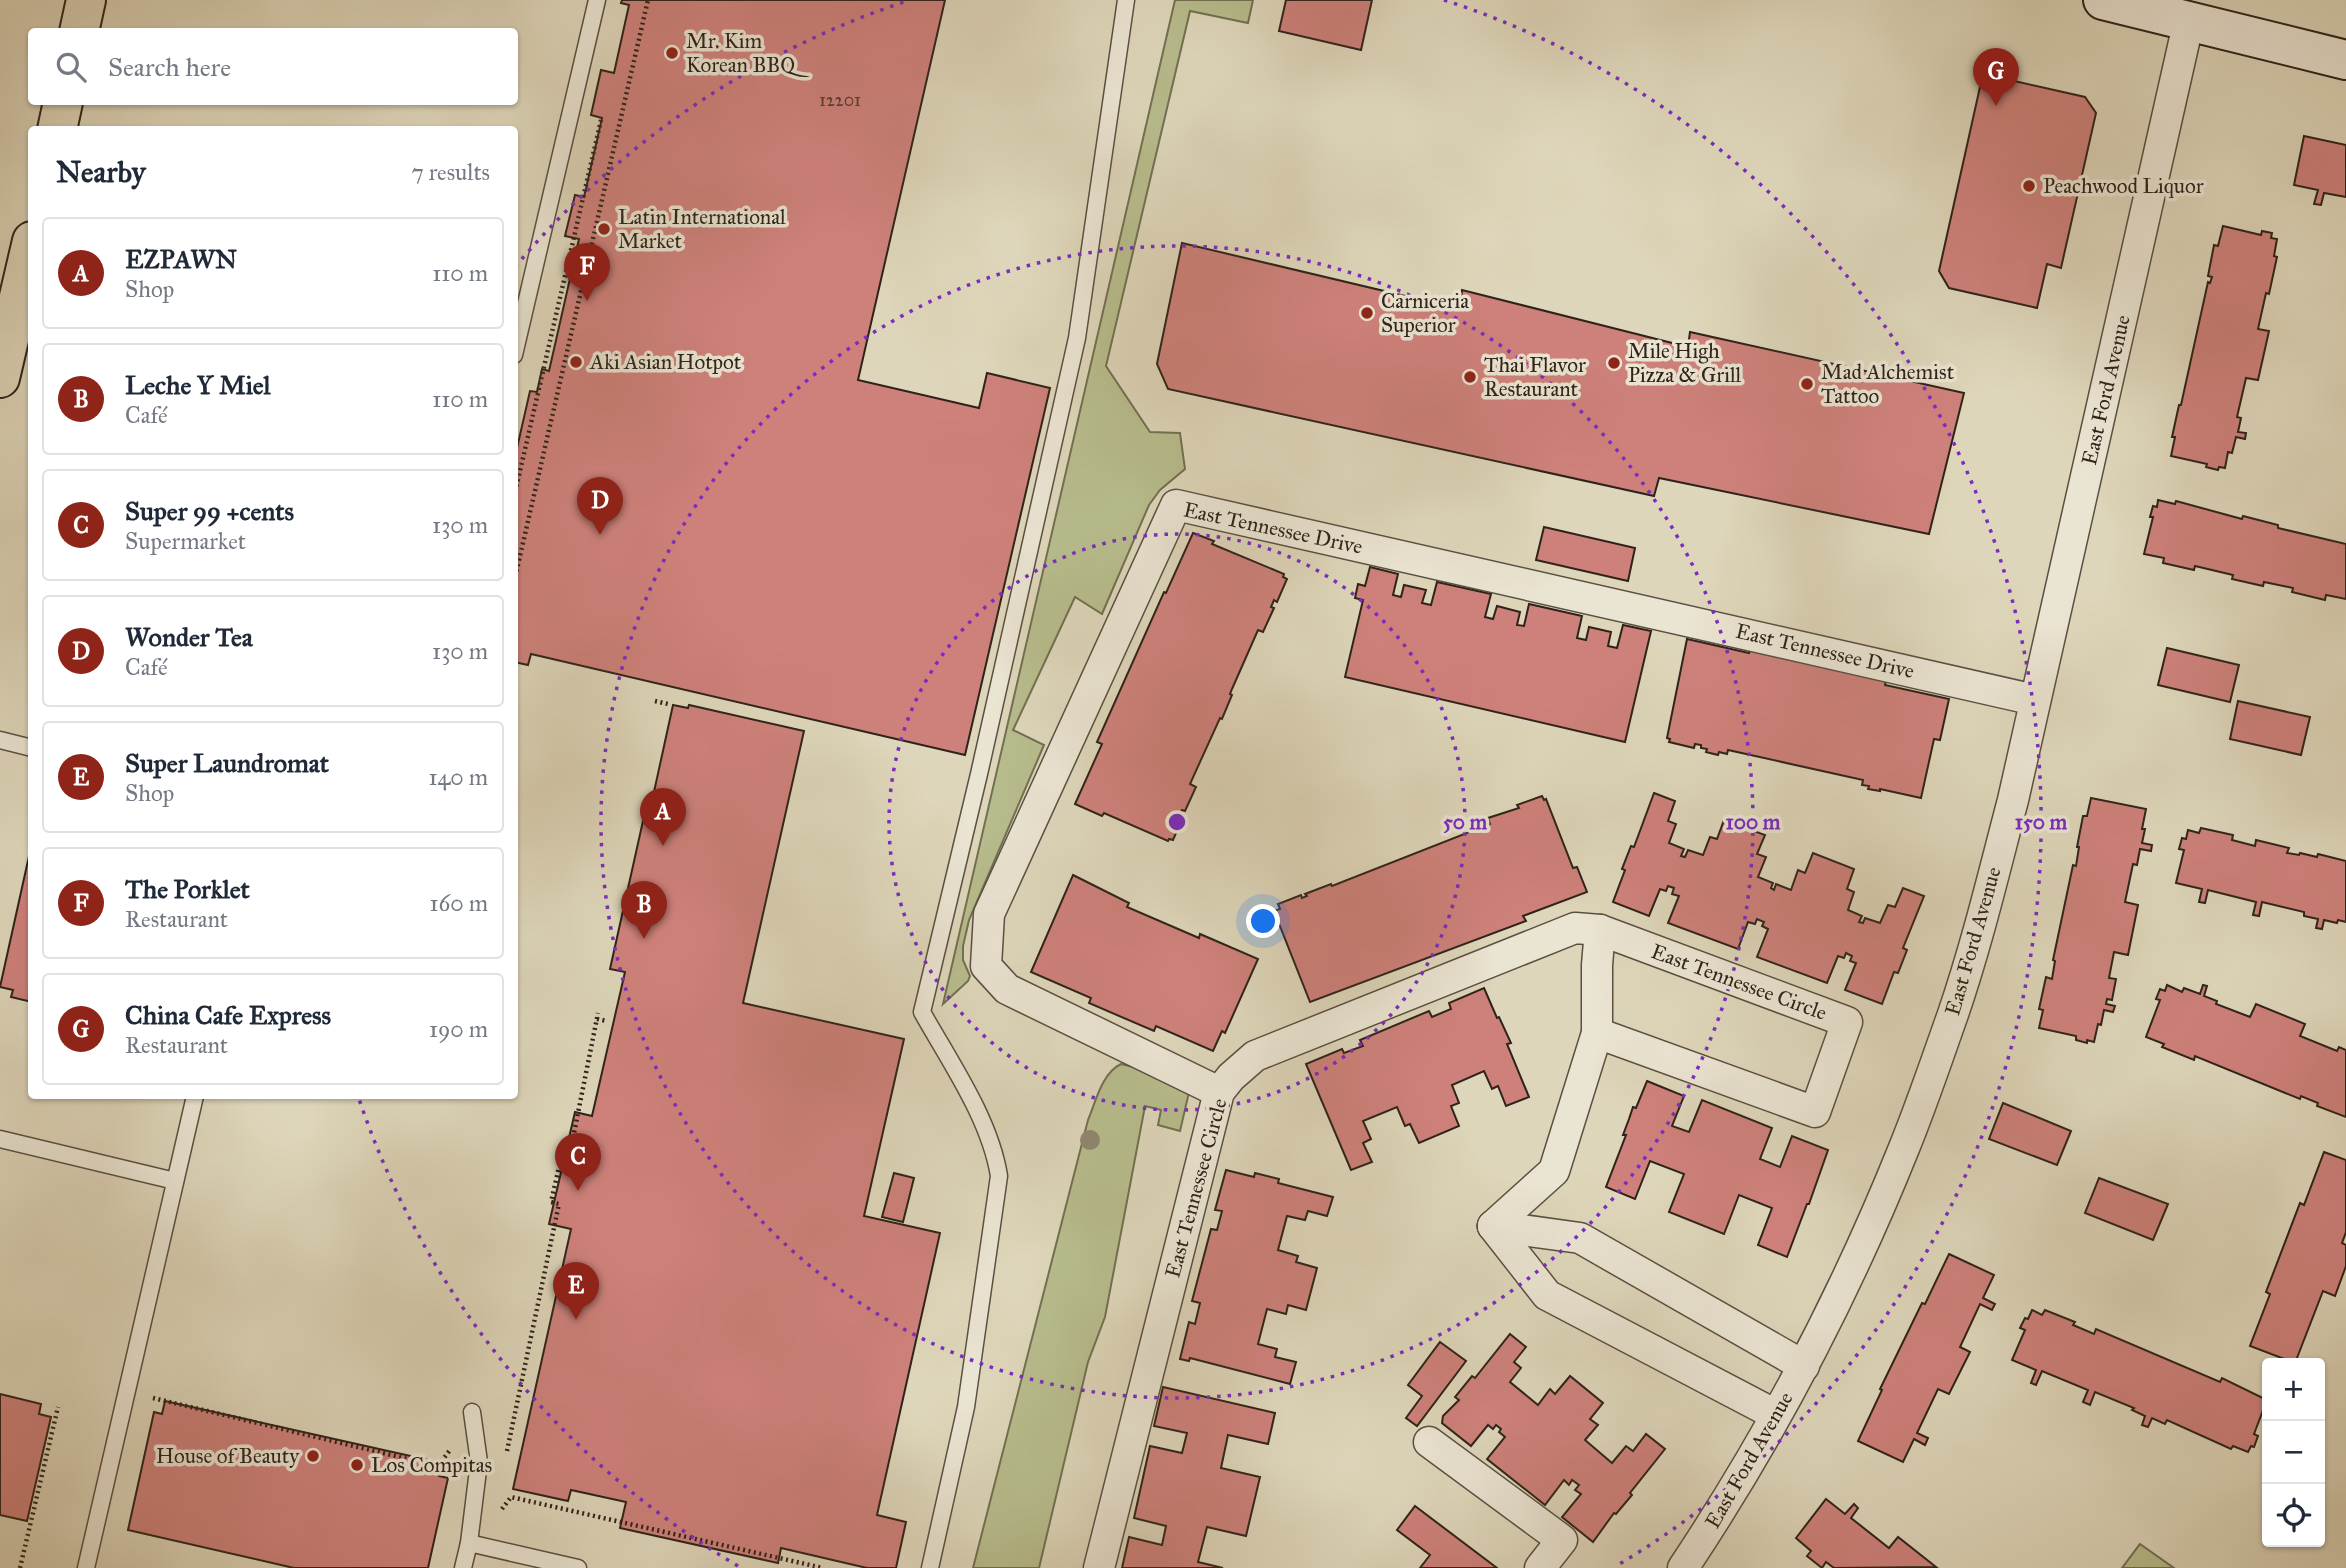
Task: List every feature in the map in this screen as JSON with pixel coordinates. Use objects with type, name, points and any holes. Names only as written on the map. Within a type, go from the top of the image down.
[{"type":"main road","points":[[80,28],[86,0]]},
{"type":"main road","points":[[2103,0],[2346,60]]},
{"type":"main road","points":[[58,126],[62,105]]},
{"type":"main road","points":[[0,379],[28,258]]},
{"type":"street","name":"East Ford Avenue","points":[[1683,1568],[1723,1508],[1804,1366],[1857,1258],[1905,1147],[1953,1012],[1982,918],[2013,800],[2189,20]]},
{"type":"street","name":"East Tennessee Drive","points":[[1219,1092],[1007,989],[986,966],[989,914],[1176,505],[2035,700]]},
{"type":"street","name":"East Tennessee Circle","points":[[1098,1568],[1219,1092],[1231,1077],[1255,1056],[1575,928],[1600,930],[1847,1021],[1815,1112],[1597,1033]]},
{"type":"street","points":[[1493,1226],[1554,1171],[1597,1033],[1600,930]]},
{"type":"street","points":[[1493,1226],[1580,1238],[1804,1366]]},
{"type":"street","points":[[1493,1226],[1547,1295],[1776,1415]]},
{"type":"street","points":[[1429,1442],[1562,1540],[1540,1568]]},
{"type":"lane","points":[[518,338],[597,0]]},
{"type":"lane","points":[[930,1568],[966,1407],[999,1176],[995,1150],[959,1077],[922,1012],[982,761],[1077,338],[1126,0]]},
{"type":"lane","points":[[0,740],[28,747]]},
{"type":"lane","points":[[86,1568],[194,1099]]},
{"type":"lane","points":[[0,1139],[175,1181]]},
{"type":"lane","points":[[463,1568],[469,1543],[479,1462],[472,1412]]},
{"type":"lane","points":[[469,1543],[578,1568]]},
{"type":"path","points":[[518,565],[648,0]]},
{"type":"path","points":[[518,479],[601,116]]},
{"type":"path","points":[[655,701],[668,704]]},
{"type":"path","points":[[506,1452],[559,1204],[551,1202],[559,1167],[568,1168],[597,1016],[607,1021]]},
{"type":"path","points":[[153,1398],[451,1469]]},
{"type":"path","points":[[20,1568],[58,1407]]},
{"type":"path","points":[[497,1515],[510,1497],[823,1568]]},
{"type":"green space","points":[[1175,0],[1253,0],[1248,23],[1190,11],[1106,366],[1150,432],[1180,433],[1185,469],[1160,490],[1149,505],[1102,614],[1075,597],[1013,730],[1044,745],[969,920],[963,960],[970,976],[943,1004]]},
{"type":"green space","points":[[1121,1064],[1175,1077],[1190,1088],[1180,1131],[1158,1125],[1161,1110],[1145,1106],[1105,1317],[1088,1362],[1039,1568],[973,1568],[1088,1120],[1104,1081],[1114,1068]]},
{"type":"green space","points":[[2140,1544],[2174,1568],[2122,1568]]},
{"type":"building","points":[[622,0],[945,0],[858,380],[979,408],[987,373],[1050,388],[965,755],[531,654],[528,665],[518,663],[518,444],[530,391],[537,392],[542,369],[549,371],[579,239],[565,236],[575,195],[584,197],[602,118],[591,115],[601,70],[614,73],[629,5],[621,3]]},
{"type":"building","points":[[1286,0],[1372,0],[1361,50],[1279,31]]},
{"type":"building","points":[[1997,77],[2085,97],[2096,113],[2061,268],[2047,264],[2037,308],[1949,288],[1939,271],[1980,87]]},
{"type":"building","points":[[2304,136],[2346,145],[2346,197],[2324,193],[2321,205],[2314,204],[2318,190],[2294,185]]},
{"type":"building","points":[[2223,226],[2261,235],[2262,231],[2272,233],[2271,238],[2277,239],[2274,256],[2277,257],[2258,329],[2269,331],[2258,380],[2246,378],[2237,417],[2241,418],[2238,432],[2246,433],[2245,439],[2236,437],[2232,453],[2228,452],[2225,468],[2219,467],[2218,470],[2206,467],[2207,464],[2171,456],[2179,405],[2208,282],[2210,283],[2212,277],[2208,276],[2214,245],[2218,246]]},
{"type":"building","points":[[1182,243],[1460,309],[1462,290],[1688,347],[1690,332],[1964,393],[1929,534],[1659,478],[1654,496],[1168,389],[1157,364]]},
{"type":"building","points":[[2158,500],[2175,504],[2176,501],[2242,519],[2243,516],[2278,525],[2278,528],[2346,544],[2346,599],[2326,595],[2325,600],[2292,592],[2293,588],[2264,582],[2263,586],[2195,566],[2194,570],[2163,563],[2164,558],[2144,554],[2153,517],[2150,517]]},
{"type":"building","points":[[1544,527],[1635,548],[1628,581],[1536,560]]},
{"type":"building","points":[[1193,533],[1214,541],[1212,544],[1284,574],[1283,577],[1287,579],[1277,602],[1274,600],[1271,607],[1274,608],[1263,632],[1258,630],[1222,719],[1220,718],[1190,784],[1196,787],[1185,811],[1182,810],[1179,816],[1183,817],[1173,840],[1168,841],[1104,813],[1102,816],[1075,804],[1102,744],[1097,742]]},
{"type":"building","points":[[1370,567],[1398,574],[1393,595],[1401,597],[1404,585],[1426,590],[1422,603],[1431,605],[1437,582],[1491,594],[1485,617],[1493,619],[1497,606],[1520,612],[1517,625],[1524,626],[1529,604],[1582,616],[1577,638],[1586,640],[1589,627],[1611,632],[1608,646],[1617,648],[1623,625],[1651,631],[1625,742],[1345,677],[1363,600],[1355,598],[1358,584],[1365,586]]},
{"type":"building","points":[[1687,639],[1749,653],[1750,649],[1886,680],[1885,685],[1949,699],[1940,740],[1934,739],[1921,798],[1868,789],[1869,786],[1862,785],[1863,780],[1728,750],[1727,754],[1719,752],[1718,755],[1706,752],[1707,749],[1701,748],[1701,745],[1695,744],[1694,748],[1669,742],[1670,739],[1667,738]]},
{"type":"building","points":[[2167,648],[2239,665],[2230,702],[2158,685]]},
{"type":"building","points":[[2238,701],[2310,717],[2301,755],[2230,739]]},
{"type":"building","points":[[673,705],[688,708],[689,705],[804,731],[743,1003],[904,1039],[864,1216],[940,1233],[877,1515],[906,1522],[896,1568],[867,1568],[781,1548],[778,1563],[620,1528],[626,1502],[571,1490],[568,1501],[513,1489],[571,1229],[549,1224],[575,1112],[592,1116],[625,972],[610,969],[645,812],[660,815],[662,804],[652,801]]},
{"type":"building","points":[[1654,793],[1675,801],[1668,821],[1676,824],[1669,843],[1684,849],[1681,856],[1685,857],[1688,850],[1703,855],[1710,837],[1717,839],[1724,820],[1765,835],[1757,854],[1766,857],[1758,877],[1773,883],[1771,888],[1774,890],[1776,884],[1791,890],[1798,870],[1805,873],[1813,853],[1854,869],[1847,889],[1854,892],[1848,910],[1862,916],[1859,922],[1863,923],[1865,918],[1880,923],[1888,905],[1895,907],[1903,888],[1924,896],[1903,948],[1907,950],[1898,973],[1894,972],[1882,1004],[1845,990],[1856,963],[1850,961],[1852,956],[1846,953],[1844,958],[1838,956],[1827,983],[1757,957],[1768,929],[1762,926],[1764,922],[1757,919],[1755,924],[1748,922],[1738,949],[1668,923],[1679,896],[1672,894],[1674,888],[1668,886],[1666,891],[1660,889],[1649,916],[1613,902],[1625,870],[1622,869],[1631,846],[1634,847]]},
{"type":"building","points":[[1542,796],[1546,799],[1573,868],[1577,867],[1587,892],[1523,916],[1526,921],[1310,1002],[1274,911],[1280,909],[1278,904],[1301,895],[1302,898],[1307,896],[1305,894],[1490,824],[1488,818],[1519,808],[1517,805]]},
{"type":"building","points":[[2091,798],[2146,809],[2142,843],[2152,845],[2151,851],[2140,849],[2137,865],[2133,864],[2125,902],[2138,905],[2128,955],[2114,952],[2109,978],[2116,979],[2112,1000],[2107,999],[2106,1004],[2115,1006],[2113,1012],[2104,1010],[2094,1042],[2087,1040],[2087,1043],[2076,1040],[2076,1036],[2039,1028],[2043,1010],[2039,1009],[2046,977],[2052,979],[2053,960],[2073,865],[2076,866],[2083,816],[2087,816]]},
{"type":"building","points":[[2201,828],[2233,835],[2232,840],[2255,846],[2256,840],[2289,848],[2287,853],[2317,857],[2318,854],[2346,861],[2346,922],[2324,920],[2322,929],[2316,928],[2318,919],[2304,916],[2304,912],[2262,902],[2259,916],[2253,915],[2256,902],[2208,890],[2205,903],[2199,902],[2202,889],[2176,883],[2184,850],[2179,849],[2182,838],[2186,839],[2188,830],[2199,833]]},
{"type":"building","points":[[28,861],[28,1001],[11,997],[13,990],[0,987]]},
{"type":"building","points":[[1073,875],[1129,903],[1127,907],[1199,938],[1200,934],[1258,959],[1225,1033],[1222,1031],[1213,1051],[1156,1026],[1154,1031],[1089,1003],[1091,998],[1031,972]]},
{"type":"building","points":[[2167,985],[2182,992],[2184,988],[2200,994],[2203,985],[2207,986],[2204,996],[2217,1001],[2216,1004],[2250,1017],[2256,1004],[2305,1024],[2300,1036],[2337,1051],[2339,1047],[2346,1050],[2346,1117],[2317,1106],[2318,1103],[2301,1096],[2300,1099],[2195,1056],[2194,1060],[2162,1047],[2164,1044],[2146,1037],[2160,1000],[2156,999],[2160,989],[2165,991]]},
{"type":"building","points":[[1484,988],[1511,1043],[1507,1044],[1529,1097],[1506,1106],[1498,1086],[1492,1089],[1484,1071],[1452,1085],[1459,1103],[1451,1106],[1459,1126],[1419,1143],[1410,1124],[1405,1126],[1397,1107],[1363,1121],[1371,1139],[1363,1143],[1372,1162],[1351,1170],[1306,1064],[1342,1049],[1344,1053],[1363,1046],[1360,1040],[1429,1011],[1432,1017],[1451,1009],[1449,1003]]},
{"type":"building","points":[[1647,1081],[1684,1096],[1672,1126],[1689,1132],[1702,1100],[1772,1128],[1760,1159],[1780,1167],[1792,1136],[1828,1150],[1787,1257],[1758,1245],[1772,1208],[1739,1195],[1724,1234],[1669,1212],[1684,1174],[1650,1161],[1635,1199],[1606,1187],[1626,1135],[1623,1135],[1633,1107],[1636,1108]]},
{"type":"building","points":[[2003,1103],[2071,1131],[2057,1165],[1989,1139]]},
{"type":"building","points":[[2324,1152],[2346,1160],[2346,1232],[2342,1243],[2346,1245],[2346,1266],[2335,1296],[2323,1291],[2297,1358],[2282,1358],[2250,1346],[2270,1294],[2266,1292],[2300,1203],[2304,1205]]},
{"type":"building","points":[[1226,1170],[1254,1177],[1255,1173],[1279,1179],[1278,1183],[1333,1197],[1327,1216],[1308,1211],[1305,1220],[1287,1216],[1278,1250],[1298,1256],[1296,1262],[1317,1268],[1306,1310],[1288,1305],[1286,1314],[1267,1309],[1258,1344],[1277,1349],[1275,1357],[1296,1362],[1290,1384],[1190,1358],[1189,1361],[1180,1359],[1189,1322],[1195,1324],[1200,1303],[1192,1301],[1211,1229],[1217,1230],[1222,1211],[1215,1210]]},
{"type":"building","points":[[894,1173],[914,1178],[903,1222],[882,1217]]},
{"type":"building","points":[[2099,1178],[2168,1204],[2153,1240],[2085,1213]]},
{"type":"building","points":[[1949,1254],[1994,1275],[1983,1298],[1995,1304],[1992,1310],[1980,1304],[1960,1347],[1970,1352],[1949,1394],[1938,1389],[1917,1433],[1928,1438],[1925,1445],[1914,1439],[1903,1462],[1858,1441],[1882,1390],[1880,1389]]},
{"type":"building","points":[[2032,1310],[2042,1315],[2045,1310],[2075,1322],[2073,1325],[2094,1334],[2096,1329],[2220,1382],[2222,1378],[2262,1398],[2262,1413],[2254,1434],[2258,1436],[2254,1447],[2251,1446],[2248,1452],[2233,1446],[2231,1449],[2167,1420],[2165,1424],[2152,1418],[2148,1427],[2142,1425],[2145,1416],[2132,1410],[2134,1408],[2095,1392],[2090,1405],[2083,1402],[2088,1390],[2042,1371],[2036,1385],[2031,1383],[2036,1370],[2012,1360],[2025,1330],[2020,1328],[2025,1318],[2028,1319]]},
{"type":"building","points":[[1510,1334],[1526,1347],[1514,1362],[1521,1368],[1510,1382],[1538,1405],[1550,1389],[1555,1394],[1570,1376],[1603,1403],[1590,1419],[1598,1425],[1585,1440],[1612,1463],[1626,1446],[1633,1451],[1646,1434],[1665,1449],[1593,1542],[1562,1517],[1581,1494],[1575,1490],[1579,1485],[1572,1480],[1569,1485],[1564,1480],[1545,1505],[1487,1459],[1505,1437],[1496,1425],[1493,1429],[1488,1425],[1471,1446],[1442,1423],[1443,1416],[1459,1400],[1455,1397],[1472,1376],[1475,1378]]},
{"type":"building","points":[[1440,1342],[1466,1361],[1417,1426],[1406,1418],[1422,1396],[1408,1385]]},
{"type":"building","points":[[1163,1387],[1275,1413],[1268,1444],[1228,1435],[1221,1468],[1260,1477],[1246,1536],[1207,1527],[1198,1562],[1223,1568],[1122,1568],[1129,1537],[1162,1545],[1166,1526],[1134,1518],[1150,1446],[1182,1453],[1187,1433],[1154,1426]]},
{"type":"building","points":[[0,1394],[41,1404],[39,1414],[51,1417],[27,1521],[0,1515]]},
{"type":"building","points":[[165,1401],[442,1463],[439,1476],[448,1478],[428,1568],[294,1568],[128,1530],[154,1412],[162,1414]]},
{"type":"building","points":[[1826,1499],[1845,1514],[1854,1504],[1858,1508],[1851,1518],[1889,1548],[1898,1537],[1936,1567],[1834,1568],[1826,1562],[1822,1568],[1807,1556],[1811,1551],[1796,1538]]},
{"type":"building","points":[[1415,1506],[1497,1568],[1420,1568],[1430,1555],[1397,1530]]},
{"type":"place","name":"Mr. Kim Korean BBQ","points":[[672,53]]},
{"type":"place","name":"China Cafe Express","points":[[1996,106]]},
{"type":"place","name":"Peachwood Liquor","points":[[2029,186]]},
{"type":"place","name":"Latin International Market","points":[[604,229]]},
{"type":"place","name":"The Porklet","points":[[587,301]]},
{"type":"place","name":"Carniceria Superior","points":[[1367,313]]},
{"type":"place","name":"Aki Asian Hotpot","points":[[576,362]]},
{"type":"place","name":"Mile High Pizza & Grill","points":[[1614,363]]},
{"type":"place","name":"Thai Flavor Restaurant","points":[[1470,377]]},
{"type":"place","name":"Mad Alchemist Tattoo","points":[[1807,384]]},
{"type":"place","name":"Wonder Tea","points":[[600,535]]},
{"type":"place","name":"EZPAWN","points":[[663,846]]},
{"type":"place","name":"Leche Y Miel","points":[[644,939]]},
{"type":"place","name":"Super 99 +cents","points":[[578,1191]]},
{"type":"place","name":"Super Laundromat","points":[[576,1320]]},
{"type":"place","name":"House of Beauty","points":[[313,1456]]},
{"type":"place","name":"Los Compitas","points":[[357,1465]]}]
